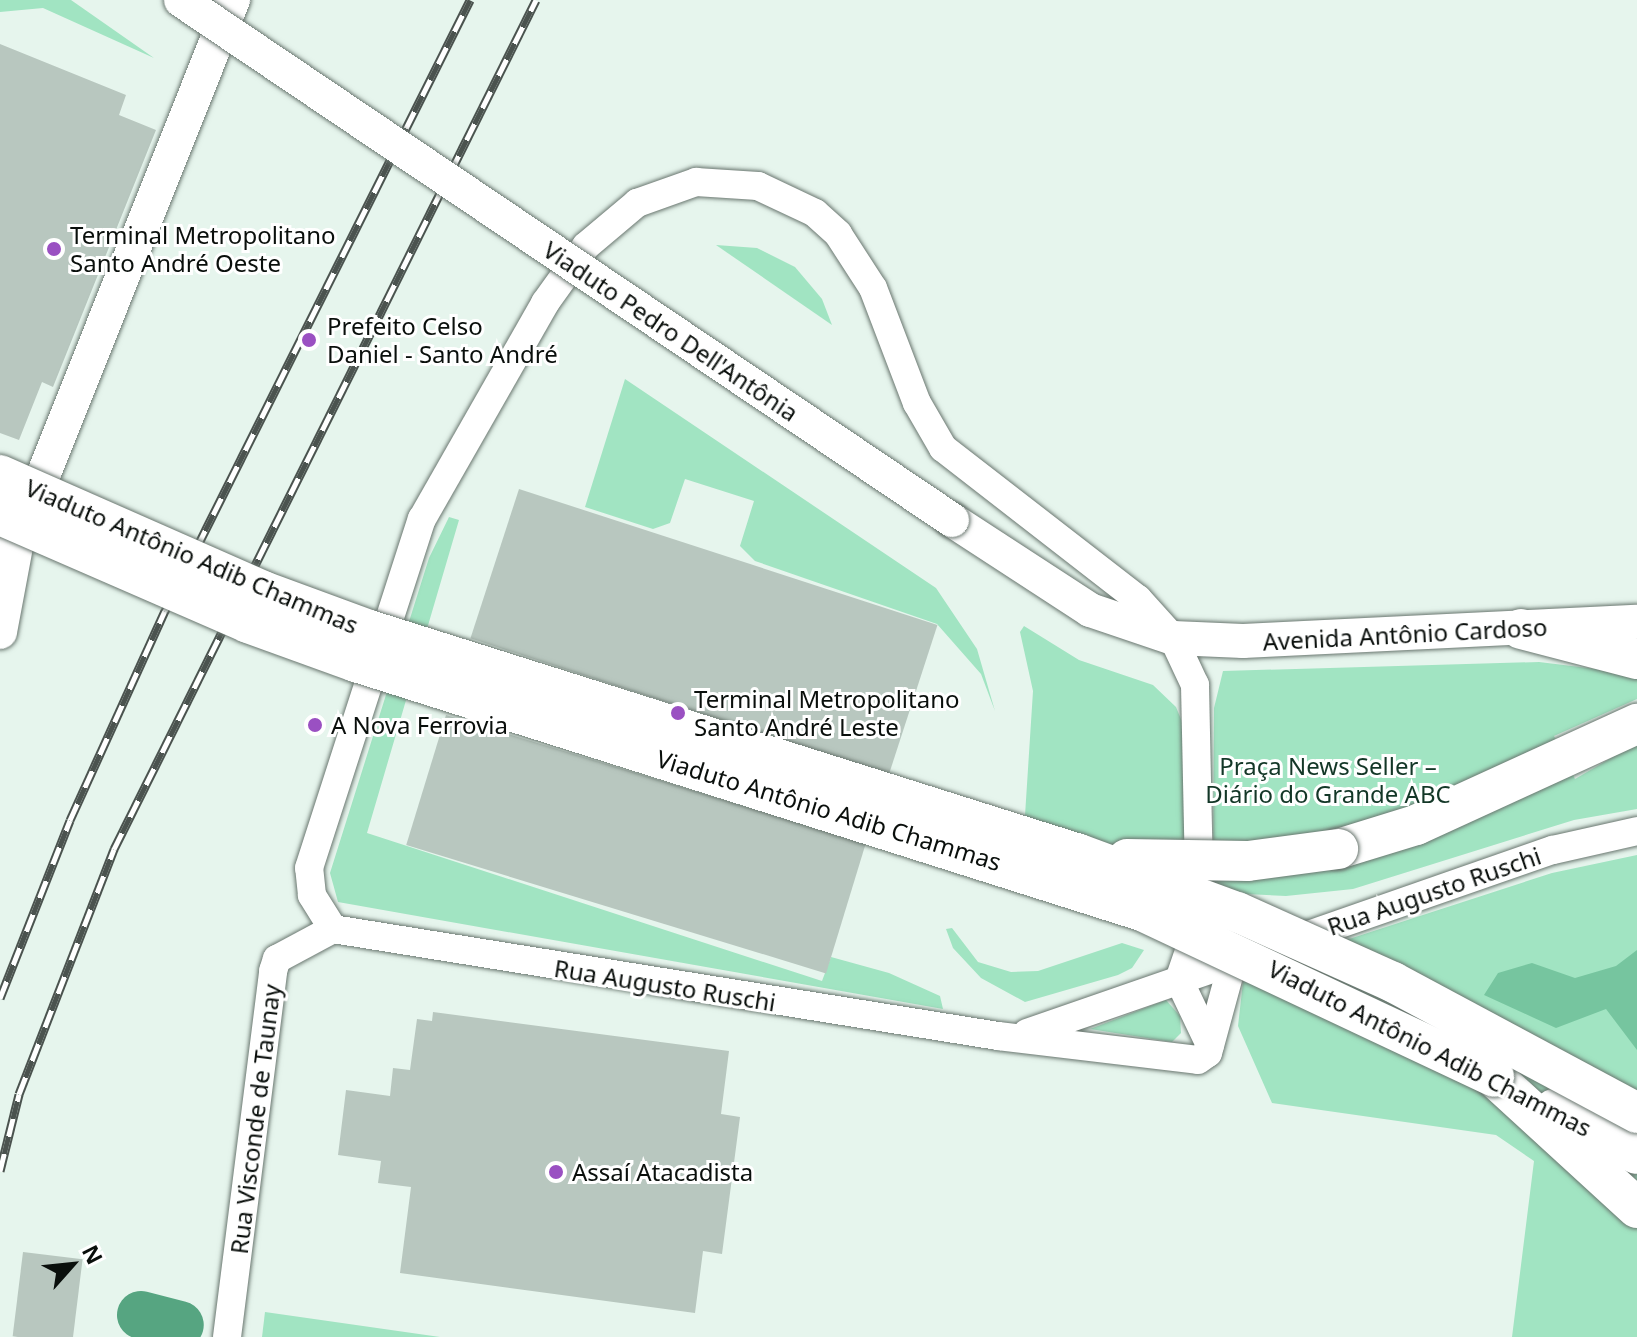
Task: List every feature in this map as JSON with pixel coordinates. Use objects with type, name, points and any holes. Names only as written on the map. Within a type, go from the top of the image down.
[{"type":"highway","name":"Viaduto Antônio Adib Chammas","points":[[0,475],[263,591],[369,630],[1079,854],[1237,912],[1393,982],[1637,1113]]},
{"type":"highway","name":"Viaduto Antônio Adib Chammas","points":[[8,528],[248,623],[356,662],[1142,911],[1494,1077],[1637,1154]]},
{"type":"highway","points":[[1521,629],[1637,659]]},
{"type":"highway","points":[[1079,854],[1205,862],[1338,849],[1416,825],[1637,724]]},
{"type":"highway","points":[[1494,1077],[1637,1208]]},
{"type":"main road","name":"Viaduto Pedro Dell'Antônia","points":[[181,0],[1090,610],[1139,632],[1173,638]]},
{"type":"main road","points":[[0,632],[8,528],[233,0]]},
{"type":"main road","name":"Avenida Antônio Cardoso","points":[[1173,638],[1243,641],[1637,622]]},
{"type":"street","points":[[333,929],[312,895],[309,868],[422,519],[545,303],[586,246],[619,216],[665,190],[696,182],[758,186],[826,224],[873,288],[917,403],[943,448],[1138,599],[1173,638],[1195,685],[1198,711],[1200,918],[1179,980],[1210,1045]]},
{"type":"street","name":"Rua Augusto Ruschi","points":[[998,1036],[1063,1024],[1179,980],[1553,850],[1637,831]]},
{"type":"street","points":[[1200,918],[1278,922],[1374,912]]},
{"type":"street","name":"Rua Augusto Ruschi","points":[[333,929],[998,1036],[1198,1060],[1210,1045]]},
{"type":"street","name":"Rua Visconde de Taunay","points":[[227,1337],[273,971],[277,959],[333,929]]},
{"type":"street","points":[[1210,1045],[1233,961]]},
{"type":"green space","points":[[0,0],[71,0],[154,58],[43,8],[0,12]]},
{"type":"green space","points":[[716,245],[757,248],[795,267],[822,299],[832,325]]},
{"type":"green space","points":[[625,379],[936,588],[977,649],[995,711],[981,674],[937,624],[755,561],[740,546],[754,501],[685,479],[670,523],[653,529],[585,507]]},
{"type":"green space","points":[[449,517],[459,520],[367,833],[822,981],[831,957],[889,973],[940,996],[943,1009],[338,902],[330,873],[429,558]]},
{"type":"green space","name":"Praça News Seller – Diário do Grande ABC","points":[[1024,626],[1079,660],[1153,685],[1176,707],[1183,724],[1186,895],[1024,831],[1033,691],[1020,632]]},
{"type":"green space","name":"Praça News Seller – Diário do Grande ABC","points":[[1539,662],[1637,674],[1637,699],[1554,736],[1575,779],[1637,743],[1637,809],[1574,820],[1353,889],[1286,896],[1225,893],[1213,885],[1214,708],[1223,671]]},
{"type":"green space","points":[[1637,855],[1637,1337],[1512,1337],[1534,1161],[1496,1135],[1272,1103],[1238,1026],[1243,982],[1309,952],[1552,873]]},
{"type":"green space","points":[[952,928],[978,962],[1011,972],[1038,971],[1122,943],[1144,950],[1132,968],[1118,975],[1025,1002],[981,978],[953,948],[946,929]]},
{"type":"green space","points":[[1637,950],[1637,1050],[1606,1009],[1556,1028],[1484,995],[1498,973],[1532,963],[1575,978],[1616,966]]},
{"type":"green space","points":[[1166,1000],[1180,1016],[1181,1033],[1172,1042],[1090,1029]]},
{"type":"green space","points":[[265,1312],[440,1337],[262,1337]]},
{"type":"building","name":"Terminal Metropolitano Santo André Oeste","points":[[0,44],[126,95],[119,115],[156,130],[53,387],[42,382],[19,440],[0,433]]},
{"type":"building","points":[[519,489],[937,625],[889,774],[470,638]]},
{"type":"building","points":[[446,715],[866,843],[826,973],[406,845]]},
{"type":"building","name":"Assaí Atacadista","points":[[433,1012],[729,1051],[721,1114],[740,1117],[722,1254],[703,1251],[695,1313],[400,1273],[411,1187],[378,1183],[381,1161],[338,1155],[346,1090],[390,1096],[393,1068],[410,1070],[417,1019],[432,1021]]},
{"type":"building","points":[[23,1252],[83,1259],[73,1337],[13,1336]]},
{"type":"waterway","points":[[141,1315],[180,1325]]},
{"type":"railway","points":[[0,998],[70,820],[165,611],[470,0]]},
{"type":"railway","points":[[0,1171],[19,1094],[114,849],[536,0]]},
{"type":"place","name":"Terminal Metropolitano Santo André Oeste","points":[[54,249]]},
{"type":"place","name":"Prefeito Celso Daniel - Santo André","points":[[309,340]]},
{"type":"place","name":"Terminal Metropolitano Santo André Leste","points":[[678,713]]},
{"type":"place","name":"A Nova Ferrovia","points":[[315,725]]},
{"type":"place","name":"Assaí Atacadista","points":[[556,1172]]}]
